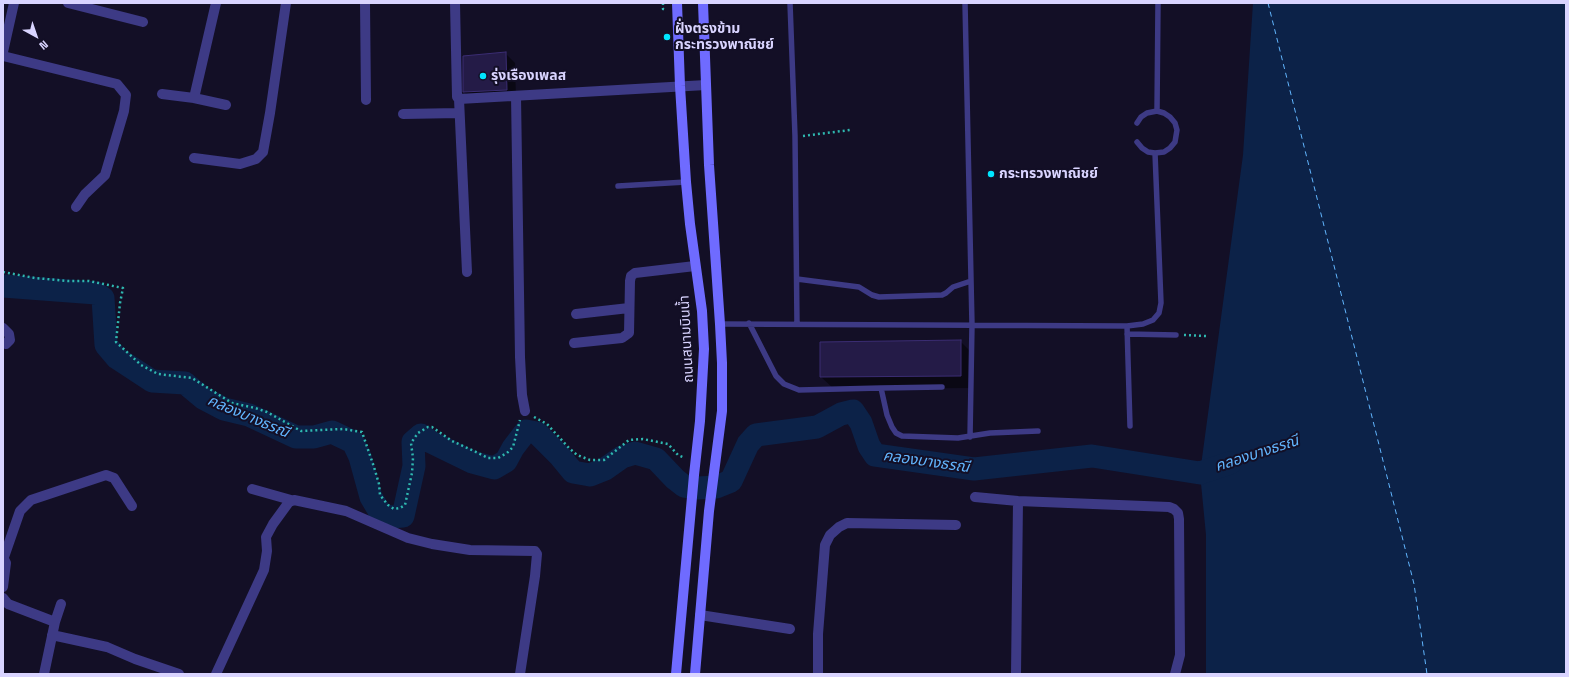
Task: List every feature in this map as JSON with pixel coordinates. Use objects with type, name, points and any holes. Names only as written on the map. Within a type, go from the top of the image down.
[{"type":"main road","name":"ถนนสนามบินน้ำ","points":[[676,674],[703,386],[704,349],[702,311],[695,266],[686,182],[680,86],[678,3]]},
{"type":"main road","points":[[695,674],[709,511],[722,411],[722,363],[712,211],[703,3]]},
{"type":"street","points":[[3,52],[14,3]]},
{"type":"street","points":[[68,3],[142,22]]},
{"type":"street","points":[[194,98],[216,3]]},
{"type":"street","points":[[194,158],[240,164],[256,159],[263,152],[286,3]]},
{"type":"street","points":[[365,3],[366,100]]},
{"type":"street","points":[[455,3],[457,97],[459,99],[467,272]]},
{"type":"street","points":[[3,56],[117,84],[126,95],[124,111],[105,175],[84,194],[76,207]]},
{"type":"street","points":[[459,99],[706,85]]},
{"type":"street","points":[[162,94],[194,98],[226,106]]},
{"type":"street","points":[[516,96],[520,357],[522,395],[525,411]]},
{"type":"street","points":[[403,114],[459,113]]},
{"type":"street","points":[[574,344],[622,338],[629,333],[630,280],[631,276],[635,273],[695,266]]},
{"type":"street","points":[[576,314],[629,308]]},
{"type":"street","points":[[3,328],[9,334],[10,340],[6,344],[3,343]]},
{"type":"street","points":[[3,587],[6,563],[3,557],[20,511],[31,500],[106,475],[114,478],[132,506]]},
{"type":"street","points":[[252,489],[292,500],[346,511],[408,538],[432,544],[470,550],[535,551],[537,554],[535,576],[520,674]]},
{"type":"street","points":[[975,498],[1018,501],[1169,506],[1174,508],[1178,513],[1179,519],[1180,655],[1175,674]]},
{"type":"street","points":[[216,674],[264,570],[267,551],[266,537],[273,524],[292,500]]},
{"type":"street","points":[[1016,674],[1018,501]]},
{"type":"street","points":[[818,674],[818,634],[825,546],[830,535],[839,527],[847,523],[956,524]]},
{"type":"street","points":[[3,598],[8,604],[55,622]]},
{"type":"street","points":[[44,674],[60,604]]},
{"type":"street","points":[[700,615],[790,630]]},
{"type":"street","points":[[52,635],[107,647],[135,659],[179,674]]},
{"type":"lane","points":[[790,3],[795,136],[797,324]]},
{"type":"lane","points":[[965,3],[972,325],[970,437]]},
{"type":"lane","points":[[1157,112],[1158,3]]},
{"type":"lane","points":[[1137,123],[1141,117],[1147,113],[1164,113],[1175,123],[1177,135],[1175,142],[1170,148],[1164,152],[1155,154],[1142,148],[1138,142]]},
{"type":"lane","points":[[720,324],[1127,326],[1143,324],[1153,320],[1159,313],[1161,303],[1155,154]]},
{"type":"lane","points":[[618,186],[686,182]]},
{"type":"lane","points":[[796,279],[859,287],[872,295],[880,297],[942,295],[953,287],[971,281]]},
{"type":"lane","points":[[749,323],[776,376],[789,388],[799,390],[942,387]]},
{"type":"lane","points":[[1127,326],[1130,426]]},
{"type":"lane","points":[[1127,334],[1176,335]]},
{"type":"lane","points":[[881,388],[887,416],[896,433],[902,436],[958,438],[990,433],[1038,431]]},
{"type":"path","points":[[663,3],[663,9]]},
{"type":"path","points":[[795,136],[850,130]]},
{"type":"path","points":[[3,272],[35,278],[89,281],[123,288],[116,342],[141,365],[158,374],[192,378],[232,404],[267,412],[301,431],[343,429],[362,432],[377,479],[380,495],[388,505],[394,509],[405,505],[412,473],[413,458],[410,443],[418,433],[428,427],[432,427],[452,441],[488,458],[498,458],[507,453],[513,447],[519,423],[525,411],[536,419],[547,424],[577,455],[590,460],[604,460],[629,440],[643,439],[668,444],[678,455],[695,464]]},
{"type":"path","points":[[1176,335],[1206,336]]},
{"type":"water","points":[[1253,3],[1566,3],[1566,674],[1206,674],[1206,535],[1200,473],[1243,155]]},
{"type":"building","name":"รุ่งเรืองเพลส","points":[[506,52],[507,90],[463,92],[463,56]]},
{"type":"building","points":[[961,340],[961,376],[820,377],[820,342]]},
{"type":"waterway","name":"คลองบางธรณี","points":[[3,286],[96,293],[103,298],[106,345],[117,358],[152,381],[185,383],[203,398],[224,409],[249,415],[296,437],[314,437],[332,432],[353,442],[360,457],[371,497],[381,514],[390,517],[403,516],[414,466],[413,442],[421,435],[431,442],[472,462],[494,468],[506,461],[513,448],[526,431],[537,433],[559,455],[573,472],[590,475],[605,469],[622,457],[635,453],[656,459],[675,479],[684,486],[698,488],[716,487],[731,481],[748,444],[756,435],[817,427],[841,414],[853,411],[861,423],[869,446],[875,455],[974,469],[1092,456],[1200,473],[1230,463]]},
{"type":"ferry route","points":[[1268,3],[1414,584],[1427,674]]},
{"type":"place","name":"ฝั่งตรงข้าม กระทรวงพาณิชย์","points":[[667,37]]},
{"type":"place","name":"รุ่งเรืองเพลส","points":[[483,76]]},
{"type":"place","name":"กระทรวงพาณิชย์","points":[[991,174]]}]
